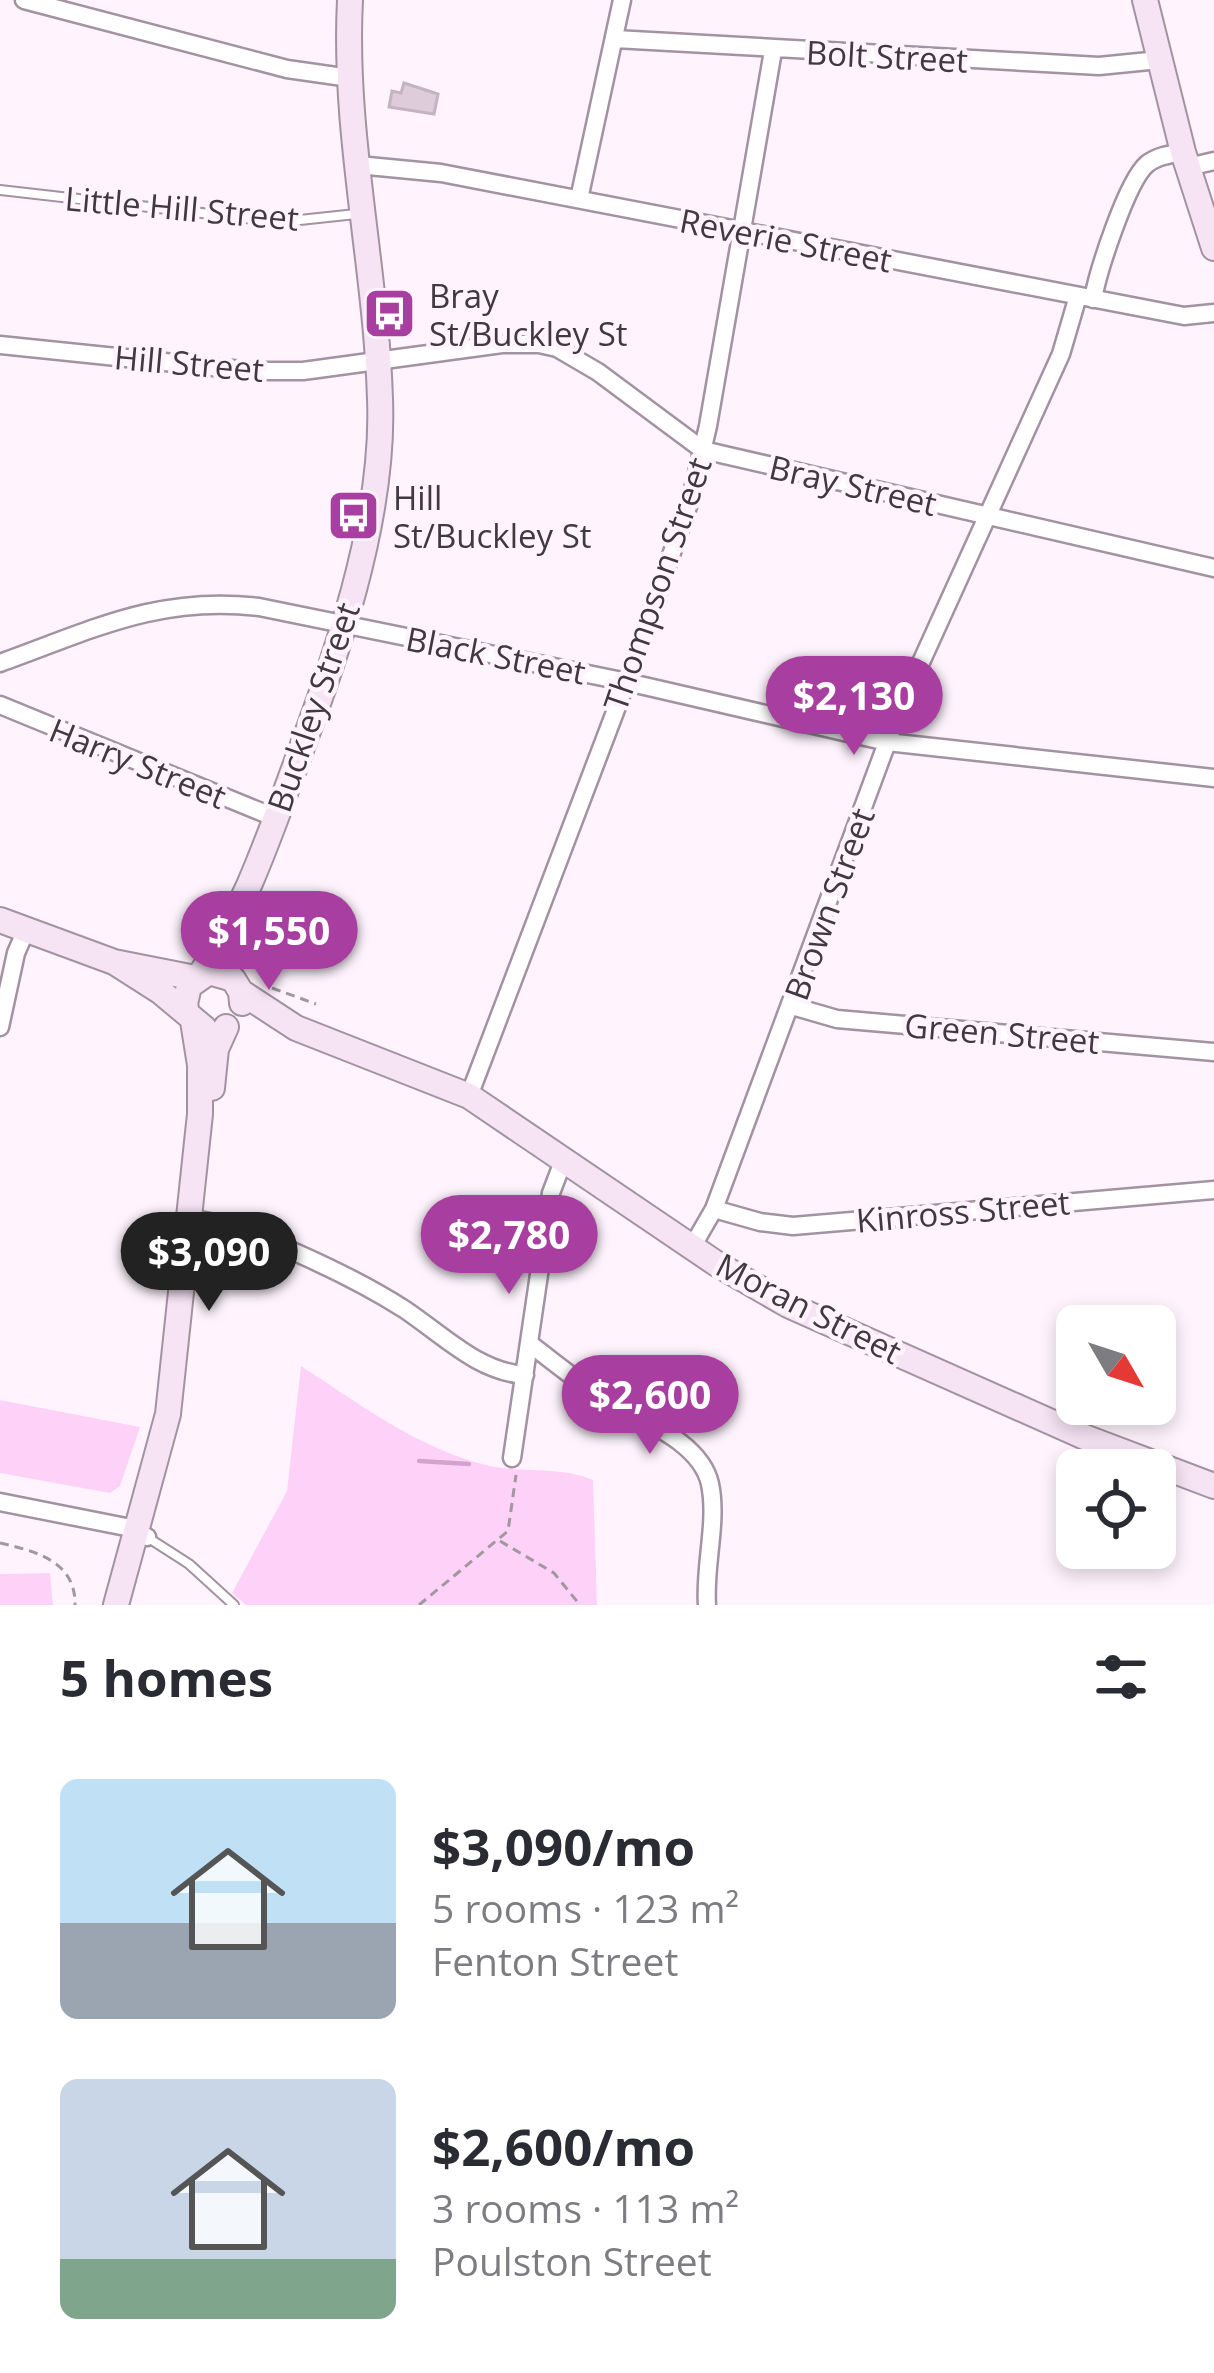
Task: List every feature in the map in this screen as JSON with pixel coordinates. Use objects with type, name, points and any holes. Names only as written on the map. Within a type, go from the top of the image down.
[{"type":"street","points":[[24,0],[287,69],[350,78]]},
{"type":"street","name":"Buckley Street","points":[[198,976],[240,908],[276,818],[344,625],[374,487],[381,422],[350,78],[350,0]]},
{"type":"street","points":[[580,199],[622,0]]},
{"type":"street","points":[[1145,0],[1214,248]]},
{"type":"street","name":"Bolt Street","points":[[615,39],[1099,66],[1159,60]]},
{"type":"street","name":"Thompson Street","points":[[469,1096],[677,543],[704,450],[773,51]]},
{"type":"street","name":"Brown Street","points":[[692,1247],[714,1209],[792,1006],[886,742],[1138,176],[1154,160],[1214,161]]},
{"type":"street","name":"Reverie Street","points":[[358,165],[423,170],[1184,316],[1214,313]]},
{"type":"street","name":"Bray Street","points":[[378,363],[502,344],[557,348],[598,372],[704,450],[1214,568]]},
{"type":"street","name":"Hill Street","points":[[0,345],[252,371],[378,363]]},
{"type":"street","name":"Black Street","points":[[0,663],[154,610],[195,603],[260,608],[627,682],[886,742],[1214,778]]},
{"type":"street","name":"Harry Street","points":[[0,705],[276,818]]},
{"type":"street","name":"Buckley Street","points":[[237,985],[233,946],[240,908]]},
{"type":"street","points":[[0,920],[114,962],[198,976],[218,972],[237,985],[242,1007],[230,1024],[213,1072],[168,1414],[128,1605]]},
{"type":"street","points":[[0,1027],[16,953],[26,930]]},
{"type":"street","points":[[114,962],[208,1029],[230,1024]]},
{"type":"street","points":[[195,1219],[201,1096],[185,994],[198,976]]},
{"type":"street","name":"Moran Street","points":[[237,985],[296,1028],[469,1096],[762,1292],[1088,1438],[1214,1486]]},
{"type":"street","name":"Green Street","points":[[792,1006],[836,1018],[1214,1052]]},
{"type":"street","name":"Moran Street","points":[[230,1024],[296,1028]]},
{"type":"street","points":[[512,1458],[550,1193],[564,1159]]},
{"type":"street","name":"Kinross Street","points":[[714,1209],[793,1226],[1214,1190]]},
{"type":"street","points":[[195,1219],[332,1269],[382,1296],[490,1369],[525,1375]]},
{"type":"street","points":[[529,1343],[592,1391],[680,1444],[698,1461],[711,1498],[707,1605]]},
{"type":"street","points":[[0,1502],[142,1534]]},
{"type":"street","points":[[116,1605],[142,1534]]},
{"type":"lane","name":"Little Hill Street","points":[[0,190],[281,222],[363,213]]},
{"type":"lane","points":[[142,1534],[189,1564],[234,1605]]},
{"type":"path","points":[[271,988],[316,1004]]},
{"type":"path","points":[[419,1605],[508,1531],[517,1467],[512,1458]]},
{"type":"path","points":[[500,1541],[554,1574],[580,1605]]},
{"type":"path","points":[[0,1543],[37,1551],[59,1564],[76,1590],[75,1605]]},
{"type":"shaded area","points":[[301,1366],[388,1422],[457,1456],[496,1467],[593,1480],[597,1605],[246,1605],[232,1593],[287,1491]]},
{"type":"shaded area","points":[[0,1400],[140,1427],[120,1486],[110,1493],[0,1473]]},
{"type":"shaded area","points":[[50,1573],[53,1605],[0,1605],[0,1574]]},
{"type":"building","points":[[404,83],[438,94],[434,114],[389,107],[392,91],[401,93]]},
{"type":"waterway","points":[[419,1461],[469,1464]]},
{"type":"place","name":"Bray St/Buckley St","points":[[390,314]]},
{"type":"place","name":"Hill St/Buckley St","points":[[354,516]]}]
